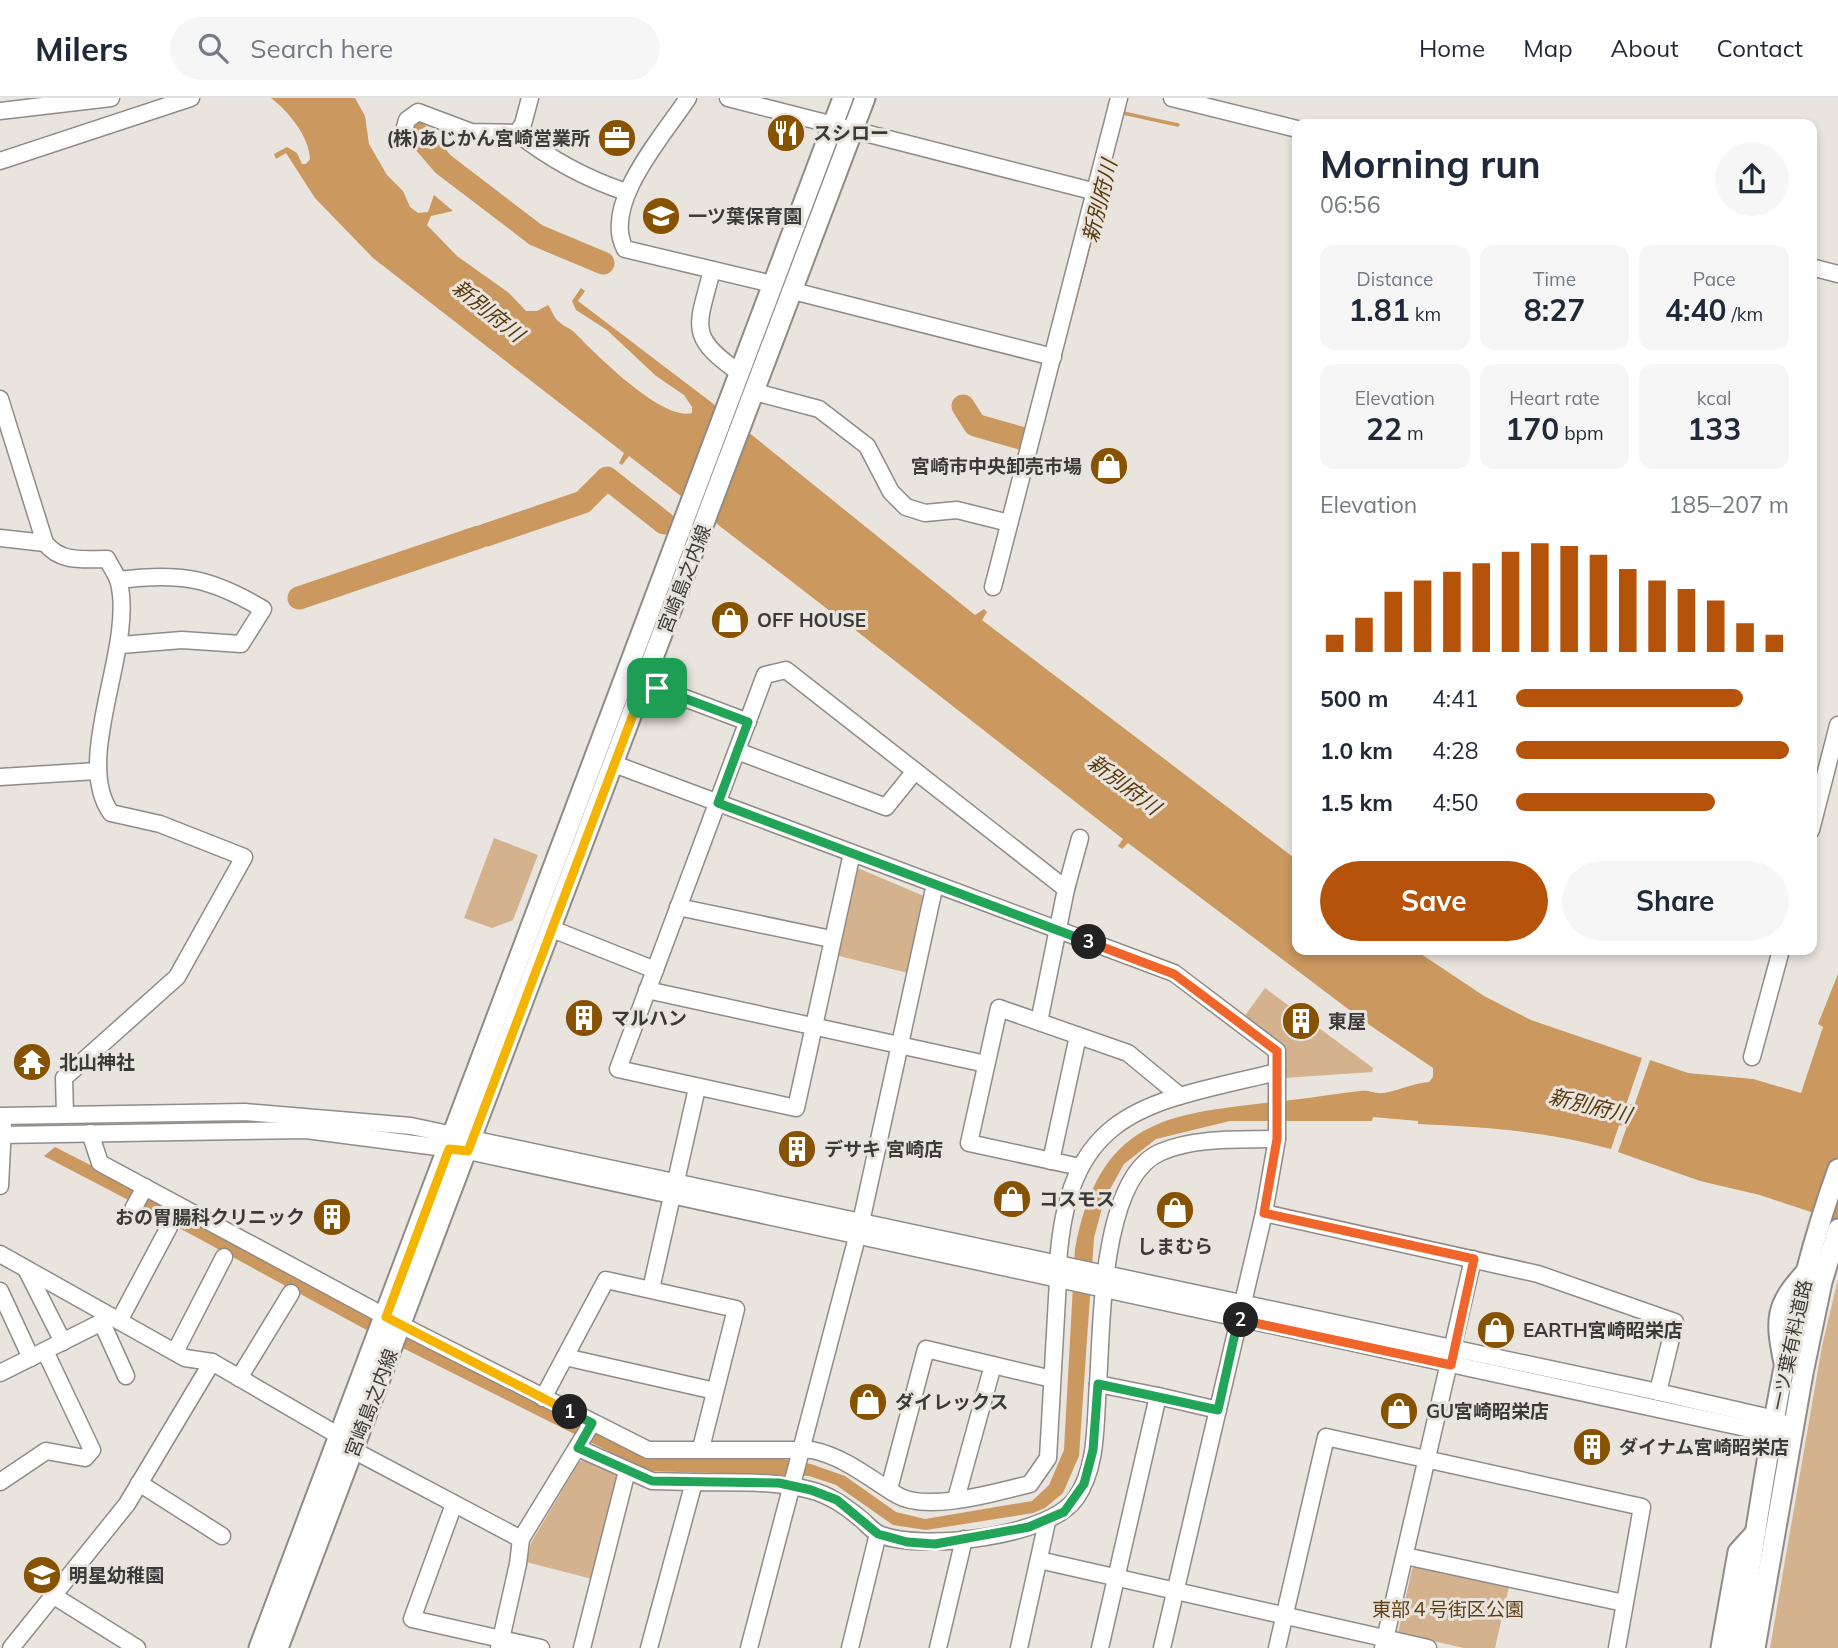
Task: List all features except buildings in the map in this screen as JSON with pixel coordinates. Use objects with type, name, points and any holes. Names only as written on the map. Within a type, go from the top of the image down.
[{"type":"main road","name":"宮崎島之内線","points":[[260,1648],[347,1444],[461,1143],[688,511],[843,98]]},
{"type":"main road","name":"宮崎島之内線","points":[[461,1143],[552,929],[865,98]]},
{"type":"main road","name":"一ツ葉有料道路","points":[[1737,1648],[1774,1427],[1806,1271],[1814,1235],[1838,1169]]},
{"type":"main road","name":"一ツ葉有料道路","points":[[1755,1648],[1819,1294],[1836,1235]]},
{"type":"main road","name":"宮崎島之内線","points":[[278,1648],[347,1444]]},
{"type":"main road","points":[[1721,1648],[1738,1552],[1756,1532]]},
{"type":"street","points":[[0,111],[111,98]]},
{"type":"street","points":[[0,161],[191,98]]},
{"type":"street","points":[[517,133],[523,124],[530,98]]},
{"type":"street","points":[[688,98],[626,192],[618,236],[625,248],[772,284]]},
{"type":"street","points":[[727,98],[1096,192]]},
{"type":"street","points":[[993,587],[1119,98]]},
{"type":"street","points":[[1172,98],[1222,104],[1292,127]]},
{"type":"street","points":[[403,134],[407,120],[418,113],[471,132],[517,133],[557,162],[593,181],[626,192]]},
{"type":"street","points":[[1817,269],[1838,274]]},
{"type":"street","points":[[712,270],[698,324],[699,335],[740,373]]},
{"type":"street","points":[[793,291],[1053,357]]},
{"type":"street","points":[[753,398],[819,409],[867,446],[878,462],[891,492],[906,507],[925,513],[957,510],[1009,523]]},
{"type":"street","points":[[0,399],[45,543],[53,553],[69,559],[107,559],[119,580],[121,645],[116,651],[97,771],[104,803],[111,813],[160,824],[244,857],[177,977],[64,1078],[65,1115]]},
{"type":"street","points":[[0,538],[45,543]]},
{"type":"street","points":[[119,580],[152,576],[216,583],[263,609],[241,645],[182,640],[121,645]]},
{"type":"street","points":[[852,853],[796,1108],[618,1069],[765,675],[786,670],[1066,889]]},
{"type":"street","points":[[645,683],[748,722]]},
{"type":"street","points":[[1817,807],[1838,725]]},
{"type":"street","points":[[737,751],[886,807],[915,771]]},
{"type":"street","points":[[614,764],[1174,974],[1277,1051],[1277,1132],[1264,1213],[1162,1648]]},
{"type":"street","points":[[0,777],[97,771]]},
{"type":"street","points":[[1039,1022],[1066,889],[1080,838]]},
{"type":"street","points":[[749,1648],[860,1229],[935,884]]},
{"type":"street","points":[[678,907],[831,939]]},
{"type":"street","points":[[552,929],[655,970]]},
{"type":"street","points":[[1752,1057],[1780,955]]},
{"type":"street","points":[[647,990],[986,1064]]},
{"type":"street","points":[[1080,1167],[969,1143],[999,1008],[1128,1053],[1180,1096]]},
{"type":"street","points":[[1051,1161],[1078,1035]]},
{"type":"street","points":[[90,1133],[100,1163],[391,1329],[543,1398],[648,1450],[672,1452],[701,1448],[828,1454],[898,1496],[917,1502],[956,1499],[1030,1484],[1048,1458],[1064,1217],[1080,1167],[1111,1127],[1140,1108],[1277,1072]]},
{"type":"street","points":[[650,1289],[697,1088]]},
{"type":"street","points":[[0,1186],[1,1114],[245,1112],[411,1126],[461,1143],[1793,1429]]},
{"type":"street","points":[[2,1135],[306,1130],[461,1143]]},
{"type":"street","points":[[581,1445],[627,1471],[652,1481],[794,1482],[837,1500],[878,1534],[907,1542],[935,1544],[1046,1522],[1064,1512],[1084,1484],[1093,1450],[1103,1282],[1118,1208],[1130,1180],[1148,1159],[1180,1147],[1277,1132]]},
{"type":"street","points":[[133,1209],[145,1188]]},
{"type":"street","points":[[1264,1213],[1538,1273],[1675,1322],[1658,1392]]},
{"type":"street","points":[[0,1373],[111,1320],[169,1227]]},
{"type":"street","points":[[0,1254],[111,1320],[185,1358],[212,1363],[347,1444],[521,1539]]},
{"type":"street","points":[[175,1352],[225,1257]]},
{"type":"street","points":[[1384,1643],[1474,1259]]},
{"type":"street","points":[[26,1269],[63,1342]]},
{"type":"street","points":[[543,1398],[606,1280],[736,1309],[701,1448]]},
{"type":"street","points":[[0,1291],[92,1450],[85,1458],[46,1451],[2,1476]]},
{"type":"street","points":[[239,1378],[291,1293]]},
{"type":"street","points":[[111,1320],[126,1376]]},
{"type":"street","points":[[889,1489],[926,1349],[1052,1379]]},
{"type":"street","points":[[565,1357],[715,1391]]},
{"type":"street","points":[[1453,1357],[1658,1392],[1774,1427]]},
{"type":"street","points":[[12,1648],[127,1504],[212,1363]]},
{"type":"street","points":[[956,1499],[993,1365]]},
{"type":"street","points":[[1098,1384],[1218,1410]]},
{"type":"street","points":[[1100,1648],[1158,1396]]},
{"type":"street","points":[[500,1645],[521,1539],[581,1445],[592,1423]]},
{"type":"street","points":[[1277,1648],[1326,1437],[1642,1507],[1617,1648]]},
{"type":"street","points":[[582,1648],[627,1471]]},
{"type":"street","points":[[649,1648],[694,1482]]},
{"type":"street","points":[[139,1483],[222,1536]]},
{"type":"street","points":[[454,1504],[412,1619],[500,1645],[541,1648]]},
{"type":"street","points":[[1019,1648],[1046,1522]]},
{"type":"street","points":[[850,1648],[878,1534]]},
{"type":"street","points":[[938,1648],[964,1539]]},
{"type":"street","points":[[1405,1556],[1624,1603]]},
{"type":"street","points":[[1039,1560],[1284,1616],[1384,1643],[1428,1648]]},
{"type":"street","points":[[54,1596],[137,1648]]},
{"type":"green space","points":[[494,838],[538,855],[513,920],[492,928],[464,918]]},
{"type":"green space","points":[[860,869],[924,896],[908,973],[835,955],[854,870]]},
{"type":"green space","points":[[1265,988],[1373,1068],[1372,1072],[1284,1078],[1284,1050],[1244,1017]]},
{"type":"green space","points":[[1838,1279],[1838,1648],[1770,1648],[1822,1346]]},
{"type":"green space","points":[[588,1458],[616,1473],[618,1479],[592,1579],[526,1562],[531,1543],[579,1462]]},
{"type":"green space","name":"東部４号街区公園","points":[[1416,1566],[1509,1587],[1495,1648],[1464,1648],[1398,1633],[1412,1569]]},
{"type":"water","points":[[271,98],[355,98],[365,116],[369,144],[387,175],[403,191],[410,207],[418,213],[428,212],[434,195],[453,211],[431,216],[427,225],[457,256],[509,293],[526,311],[537,311],[548,305],[558,321],[574,332],[612,369],[663,407],[679,413],[692,413],[692,407],[684,395],[656,376],[607,330],[576,310],[572,301],[581,288],[585,291],[578,301],[711,402],[975,615],[984,609],[987,612],[982,620],[1292,856],[1292,955],[1422,955],[1484,996],[1531,1020],[1642,1058],[1611,1149],[1539,1134],[1492,1128],[1418,1124],[1418,1121],[1373,1117],[1372,1121],[1230,1121],[1156,1139],[1124,1164],[1104,1200],[1094,1238],[1079,1456],[1063,1493],[1045,1508],[1033,1513],[926,1530],[893,1525],[836,1485],[809,1476],[648,1471],[361,1327],[137,1205],[144,1193],[647,1458],[782,1459],[811,1464],[845,1476],[896,1512],[925,1519],[1032,1501],[1049,1485],[1064,1450],[1075,1249],[1087,1204],[1103,1170],[1124,1145],[1148,1128],[1178,1117],[1211,1110],[1351,1092],[1384,1093],[1429,1082],[1433,1077],[1433,1068],[1368,1024],[1128,843],[1122,849],[1118,846],[1123,839],[836,615],[829,622],[826,619],[831,612],[629,456],[622,465],[619,463],[624,453],[373,258],[315,198],[286,153],[276,159],[274,154],[287,147],[297,153],[302,164],[306,164],[310,159],[302,133],[285,110]]},
{"type":"water","points":[[1838,974],[1838,1221],[1760,1195],[1700,1181],[1618,1152],[1650,1060],[1688,1073],[1753,1079],[1801,1093],[1823,1027],[1818,1024]]},
{"type":"water","points":[[55,1147],[141,1191],[134,1203],[44,1156]]},
{"type":"waterway","name":"新別府川","points":[[1123,113],[1178,125]]},
{"type":"waterway","name":"新別府川","points":[[413,129],[443,164],[536,235],[603,263]]},
{"type":"waterway","name":"新別府川","points":[[1074,303],[1098,212]]},
{"type":"waterway","name":"新別府川","points":[[963,406],[975,425],[1024,439]]},
{"type":"waterway","name":"新別府川","points":[[486,535],[583,502],[607,478],[664,523]]},
{"type":"waterway","name":"新別府川","points":[[299,598],[479,537]]},
{"type":"waterway","name":"新別府川","points":[[1592,1107],[1661,1123]]},
{"type":"place","name":"スシロー","points":[[786,133]]},
{"type":"place","name":"(株)あじかん宮崎営業所","points":[[617,138]]},
{"type":"place","name":"一ツ葉保育園","points":[[661,216]]},
{"type":"place","name":"宮崎市中央卸売市場","points":[[1109,466]]},
{"type":"place","name":"OFF HOUSE","points":[[730,620]]},
{"type":"place","name":"マルハン","points":[[584,1018]]},
{"type":"place","name":"東屋","points":[[1301,1021]]},
{"type":"place","name":"北山神社","points":[[32,1062]]},
{"type":"place","name":"デサキ 宮崎店","points":[[797,1149]]},
{"type":"place","name":"コスモス","points":[[1012,1199]]},
{"type":"place","name":"しまむら","points":[[1175,1210]]},
{"type":"place","name":"おの胃腸科クリニック","points":[[332,1217]]},
{"type":"place","name":"EARTH宮崎昭栄店","points":[[1496,1330]]},
{"type":"place","name":"ダイレックス","points":[[868,1402]]},
{"type":"place","name":"GU宮崎昭栄店","points":[[1399,1411]]},
{"type":"place","name":"ダイナム宮崎昭栄店","points":[[1592,1447]]},
{"type":"place","name":"明星幼稚園","points":[[42,1575]]},
{"type":"route","points":[[645,683],[657,688],[748,722],[718,803],[1174,974],[1277,1051],[1277,1139],[1264,1213],[1474,1259],[1451,1365],[1238,1320],[1218,1410],[1098,1384],[1093,1450],[1084,1484],[1064,1512],[1046,1522],[1029,1527],[935,1544],[907,1542],[878,1534],[837,1500],[811,1490],[779,1483],[652,1481],[627,1471],[578,1448],[592,1423],[386,1317],[449,1149],[468,1151],[645,683]]}]
